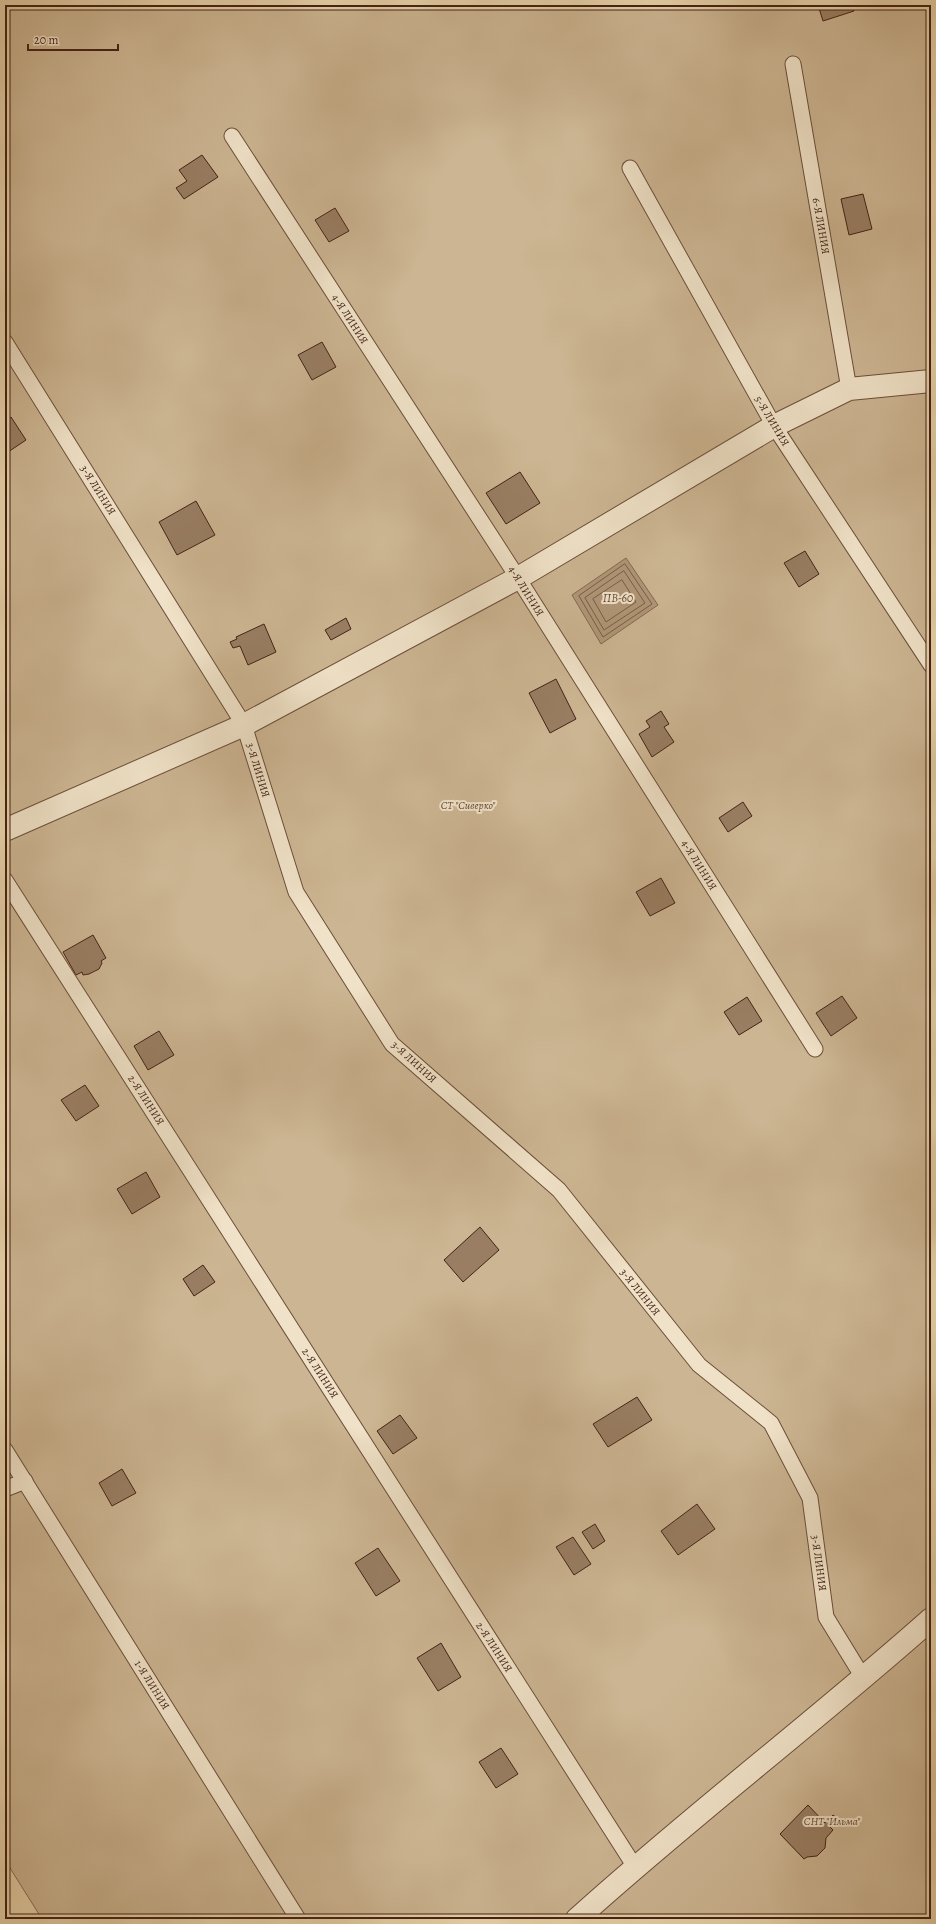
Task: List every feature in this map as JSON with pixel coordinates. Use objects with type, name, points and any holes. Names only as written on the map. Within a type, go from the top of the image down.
[{"type":"street","points":[[5,830],[244,725],[518,578],[774,426],[848,389],[931,381]]},
{"type":"street","points":[[577,1919],[635,1867],[864,1679],[931,1619]]},
{"type":"lane","name":"6-Я ЛИНИЯ","points":[[793,64],[848,389]]},
{"type":"lane","name":"4-Я ЛИНИЯ","points":[[232,136],[518,578],[815,1048]]},
{"type":"lane","name":"5-Я ЛИНИЯ","points":[[630,168],[774,426],[931,665]]},
{"type":"lane","name":"3-Я ЛИНИЯ","points":[[5,342],[244,725],[296,892],[392,1044],[559,1190],[699,1365],[771,1423],[810,1498],[826,1617],[864,1679]]},
{"type":"lane","name":"2-Я ЛИНИЯ","points":[[5,880],[635,1867]]},
{"type":"lane","name":"1-Я ЛИНИЯ","points":[[5,1450],[298,1919]]},
{"type":"lane","points":[[5,1489],[25,1481]]},
{"type":"green space","name":"СТ \"Сиверко\"","points":[[5,5],[931,5],[931,1919],[42,1919],[5,1860]]},
{"type":"water","name":"ПВ-60","points":[[626,558],[658,605],[601,644],[572,595]]},
{"type":"building","points":[[818,5],[852,5],[854,11],[823,21]]},
{"type":"building","points":[[202,155],[218,177],[184,199],[176,188],[187,181],[179,170]]},
{"type":"building","points":[[863,194],[872,229],[849,235],[841,199]]},
{"type":"building","points":[[335,208],[349,231],[329,242],[315,220]]},
{"type":"building","points":[[322,342],[336,367],[312,380],[298,355]]},
{"type":"building","points":[[11,417],[26,440],[5,454],[5,421]]},
{"type":"building","points":[[520,472],[540,503],[506,524],[486,493]]},
{"type":"building","points":[[196,501],[215,535],[177,555],[159,522]]},
{"type":"building","points":[[805,551],[819,574],[799,587],[784,563]]},
{"type":"building","points":[[346,618],[351,629],[331,640],[325,630]]},
{"type":"building","points":[[264,624],[276,652],[248,665],[240,646],[233,648],[230,642],[237,639],[236,637]]},
{"type":"building","points":[[556,679],[576,719],[550,733],[529,693]]},
{"type":"building","points":[[661,711],[669,724],[664,727],[674,742],[652,757],[639,734],[650,727],[646,721]]},
{"type":"building","points":[[743,802],[752,816],[728,832],[719,818]]},
{"type":"building","points":[[661,878],[675,903],[650,916],[636,892]]},
{"type":"building","points":[[93,935],[106,958],[101,961],[102,963],[99,969],[89,974],[83,975],[82,972],[76,975],[63,952]]},
{"type":"building","points":[[842,996],[857,1018],[831,1036],[816,1013]]},
{"type":"building","points":[[747,997],[762,1021],[739,1035],[724,1012]]},
{"type":"building","points":[[159,1031],[174,1055],[148,1070],[134,1046]]},
{"type":"building","points":[[85,1085],[99,1106],[76,1121],[61,1100]]},
{"type":"building","points":[[146,1172],[160,1197],[132,1214],[117,1189]]},
{"type":"building","points":[[480,1227],[499,1250],[463,1282],[444,1260]]},
{"type":"building","points":[[203,1265],[215,1282],[194,1296],[183,1279]]},
{"type":"building","points":[[637,1397],[652,1420],[608,1447],[593,1424]]},
{"type":"building","points":[[400,1415],[417,1438],[393,1454],[377,1431]]},
{"type":"building","points":[[122,1469],[136,1493],[112,1506],[99,1483]]},
{"type":"building","points":[[697,1504],[715,1529],[678,1555],[661,1531]]},
{"type":"building","points":[[595,1524],[605,1541],[593,1549],[582,1532]]},
{"type":"building","points":[[573,1537],[591,1564],[574,1575],[556,1547]]},
{"type":"building","points":[[378,1548],[400,1581],[376,1596],[355,1563]]},
{"type":"building","points":[[441,1643],[461,1677],[438,1691],[417,1658]]},
{"type":"building","points":[[501,1748],[518,1774],[496,1788],[479,1762]]},
{"type":"building","points":[[808,1805],[825,1823],[833,1815],[838,1819],[830,1827],[833,1830],[826,1838],[825,1848],[817,1856],[807,1857],[804,1859],[780,1834]]},
{"type":"park label","name":"СНТ \"Ильма\"","points":[[832,1821]]}]
